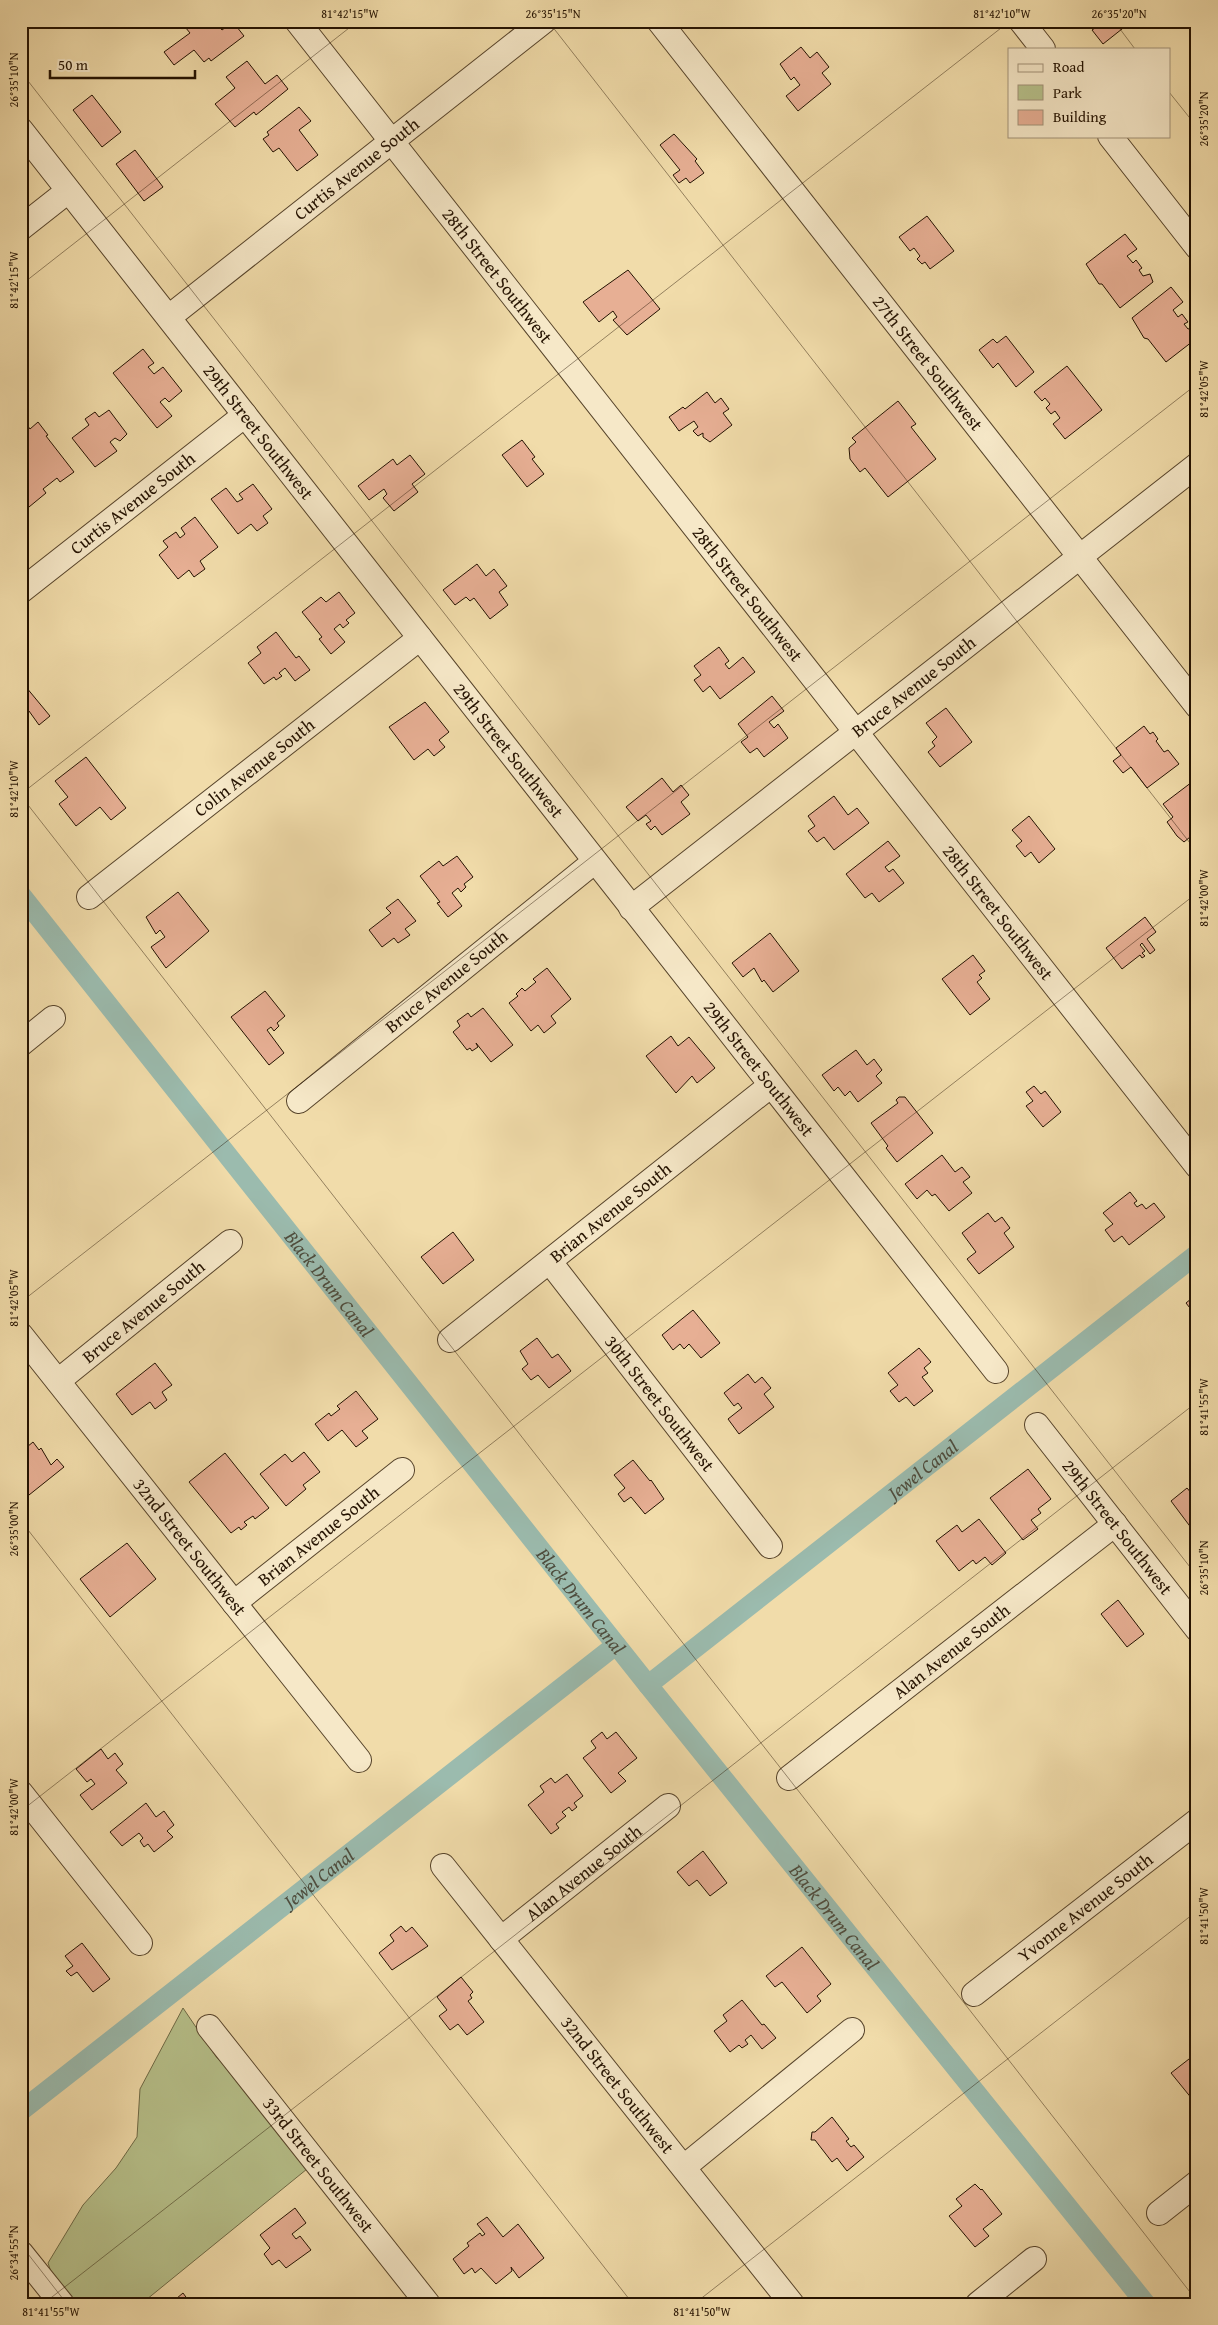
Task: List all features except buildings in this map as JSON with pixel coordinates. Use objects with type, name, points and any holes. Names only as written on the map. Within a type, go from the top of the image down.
[{"type":"street","name":"28th Street Southwest","points":[[297,21],[1197,1166]]},
{"type":"street","name":"Curtis Avenue South","points":[[169,316],[544,21]]},
{"type":"street","name":"27th Street Southwest","points":[[659,21],[1197,706]]},
{"type":"street","points":[[1021,21],[1042,48]]},
{"type":"street","name":"29th Street Southwest","points":[[21,130],[169,316],[770,1086],[996,1370]]},
{"type":"street","points":[[1112,138],[1197,247]]},
{"type":"street","points":[[21,228],[68,191]]},
{"type":"street","name":"Curtis Avenue South","points":[[21,591],[244,414]]},
{"type":"street","name":"Bruce Avenue South","points":[[631,908],[1197,465]]},
{"type":"street","name":"Colin Avenue South","points":[[89,897],[420,638]]},
{"type":"street","name":"Bruce Avenue South","points":[[299,1101],[594,862]]},
{"type":"street","points":[[21,1044],[54,1018]]},
{"type":"street","name":"Brian Avenue South","points":[[450,1340],[770,1086]]},
{"type":"street","name":"Bruce Avenue South","points":[[58,1381],[230,1242]]},
{"type":"street","name":"30th Street Southwest","points":[[550,1262],[770,1546]]},
{"type":"street","name":"32nd Street Southwest","points":[[21,1335],[359,1760]]},
{"type":"street","name":"29th Street Southwest","points":[[1037,1425],[1197,1629]]},
{"type":"street","name":"Brian Avenue South","points":[[234,1604],[402,1470]]},
{"type":"street","name":"Alan Avenue South","points":[[789,1778],[1115,1524]]},
{"type":"street","points":[[21,1794],[140,1943]]},
{"type":"street","name":"Alan Avenue South","points":[[501,1939],[668,1806]]},
{"type":"street","name":"Yvonne Avenue South","points":[[974,1994],[1197,1821]]},
{"type":"street","name":"32nd Street Southwest","points":[[444,1866],[792,2304]]},
{"type":"street","name":"33rd Street Southwest","points":[[209,2027],[428,2304]]},
{"type":"street","points":[[684,2167],[852,2030]]},
{"type":"street","points":[[1159,2213],[1197,2183]]},
{"type":"street","points":[[21,2253],[62,2304]]},
{"type":"street","points":[[978,2304],[1034,2259]]},
{"type":"green space","points":[[183,2008],[217,2058],[264,2098],[307,2169],[141,2304],[62,2304],[48,2263],[83,2205],[116,2168],[137,2137],[140,2089]]},
{"type":"waterway","name":"Black Drum Canal","points":[[21,895],[648,1685],[1146,2304]]},
{"type":"waterway","name":"Jewel Canal","points":[[648,1685],[1197,1254]]},
{"type":"waterway","name":"Jewel Canal","points":[[21,2111],[616,1645]]}]
